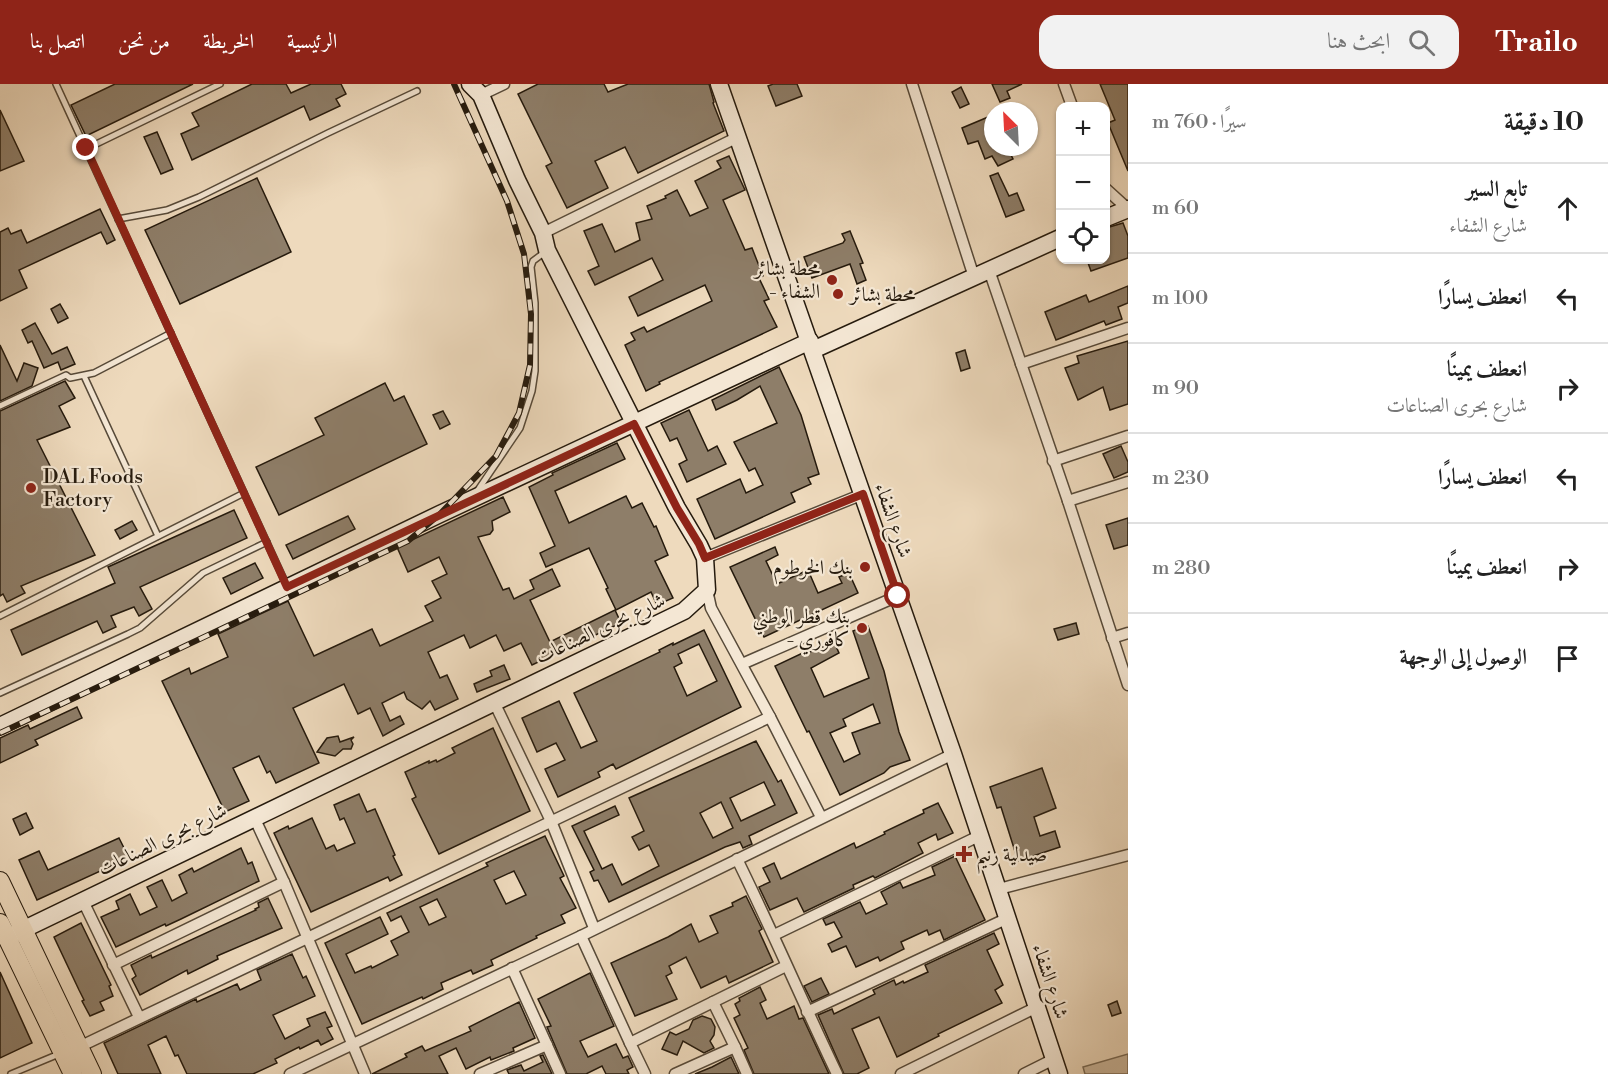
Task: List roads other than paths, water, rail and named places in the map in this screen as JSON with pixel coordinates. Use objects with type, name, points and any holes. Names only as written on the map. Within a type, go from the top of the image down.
[{"type":"main road","points":[[0,881],[8,933],[71,1050],[92,1074]]},
{"type":"main road","points":[[71,1050],[73,1074]]},
{"type":"street","points":[[504,84],[475,89],[545,242],[634,424],[677,508],[699,544],[705,558],[707,590],[711,608],[821,818]]},
{"type":"street","name":"شارع الشفاء","points":[[719,84],[981,835],[1057,1067]]},
{"type":"street","points":[[912,84],[981,274],[1021,364],[1128,685]]},
{"type":"street","points":[[1064,84],[1071,102]]},
{"type":"street","points":[[545,242],[736,138]]},
{"type":"street","points":[[1110,193],[1128,209],[1110,216]]},
{"type":"street","points":[[0,726],[287,587],[634,424],[1056,240]]},
{"type":"street","points":[[1021,364],[1128,328]]},
{"type":"street","points":[[1053,461],[1128,436]]},
{"type":"street","points":[[1068,501],[1128,482]]},
{"type":"street","points":[[705,558],[863,494]]},
{"type":"street","name":"شارع بحرى الصناعات","points":[[8,933],[82,901],[684,611],[707,590]]},
{"type":"street","points":[[742,664],[898,596]]},
{"type":"street","points":[[1112,638],[1128,633]]},
{"type":"street","points":[[494,702],[551,821],[594,928]]},
{"type":"street","points":[[71,1050],[770,717]]},
{"type":"street","points":[[290,1074],[311,1069],[352,1045],[953,754]]},
{"type":"street","points":[[254,817],[365,1074]]},
{"type":"street","points":[[774,935],[981,835]]},
{"type":"street","points":[[999,890],[1128,855]]},
{"type":"street","points":[[736,859],[774,935],[786,966],[837,1074]]},
{"type":"street","points":[[113,965],[284,882]]},
{"type":"street","points":[[82,901],[139,1017]]},
{"type":"street","points":[[807,1012],[1008,918]]},
{"type":"street","points":[[581,936],[645,1074]]},
{"type":"street","points":[[630,1042],[786,966]]},
{"type":"street","points":[[512,968],[560,1074]]},
{"type":"street","points":[[713,1002],[747,1074]]},
{"type":"street","points":[[901,1074],[1037,1007]]},
{"type":"street","points":[[480,1074],[547,1045]]},
{"type":"street","points":[[675,1074],[735,1047]]},
{"type":"street","points":[[1024,1074],[1057,1067]]},
{"type":"lane","points":[[56,84],[287,587]]},
{"type":"lane","points":[[86,148],[220,84]]},
{"type":"lane","points":[[118,219],[166,210],[199,197],[417,92]]},
{"type":"lane","points":[[470,501],[515,436],[527,410],[535,372],[535,303],[531,267],[545,242]]},
{"type":"lane","points":[[0,406],[66,375],[70,378],[94,373],[171,333]]},
{"type":"lane","points":[[84,376],[158,536]]},
{"type":"lane","points":[[0,616],[244,493]]},
{"type":"lane","points":[[0,693],[140,628],[203,573],[267,542]]},
{"type":"lane","points":[[11,1074],[71,1050]]},
{"type":"railway","points":[[0,733],[408,541],[440,514],[496,456],[519,413],[530,365],[531,314],[524,254],[507,201],[454,84]]},
{"type":"place","name":"محطة بشائر - الشفاء","points":[[832,280]]},
{"type":"place","name":"محطة بشائر","points":[[838,294]]},
{"type":"place","name":"DAL Foods Factory","points":[[31,488]]},
{"type":"place","name":"بنك الخرطوم","points":[[865,567]]},
{"type":"place","name":"بنك قطر الوطني - كافوري","points":[[862,628]]},
{"type":"place","name":"صيدلية رنيم","points":[[964,854]]}]
